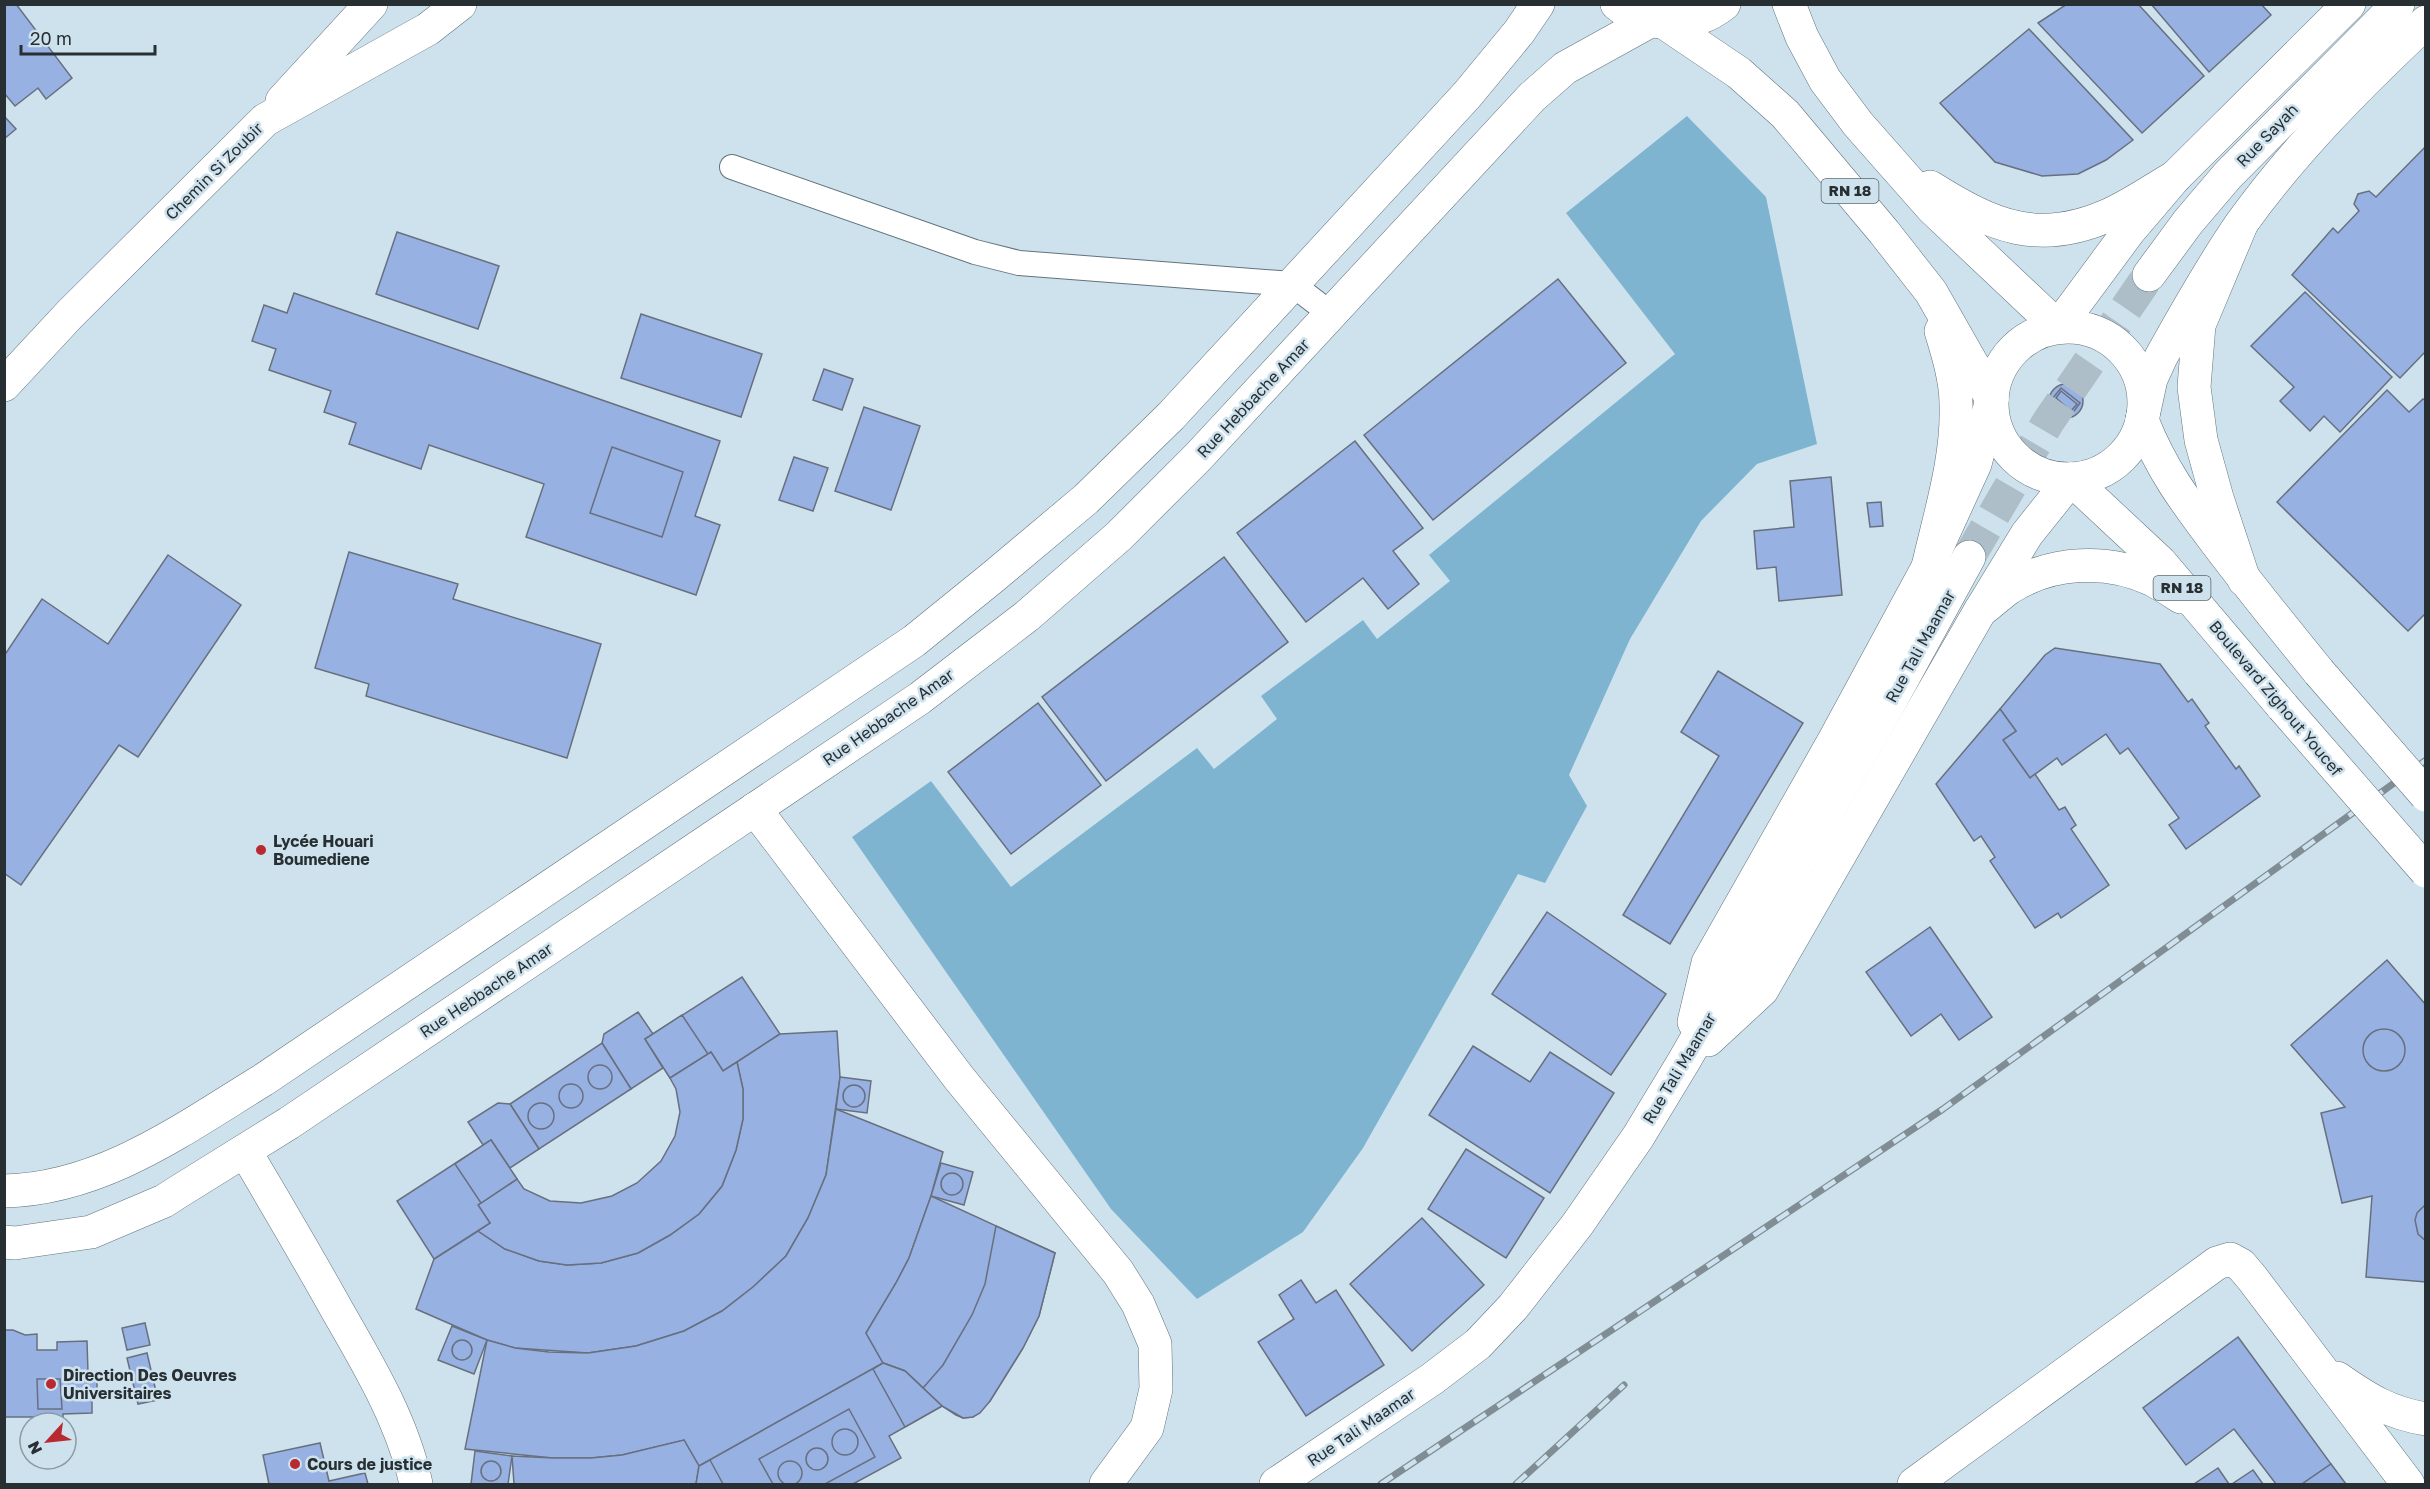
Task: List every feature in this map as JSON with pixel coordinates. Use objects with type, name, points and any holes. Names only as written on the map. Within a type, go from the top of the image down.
[{"type":"main road","points":[[265,120],[371,4]]},
{"type":"main road","name":"Chemin Si Zoubir","points":[[4,385],[70,315],[265,120],[428,28],[460,4]]},
{"type":"main road","points":[[4,1191],[18,1191],[88,1177],[153,1148],[263,1080],[914,640],[1086,499],[1171,416],[1467,95],[1519,32],[1538,4]]},
{"type":"main road","points":[[1617,4],[1625,11],[1658,22],[1691,21],[1716,11],[1724,4]]},
{"type":"main road","name":"RN 18","points":[[1789,4],[1802,38],[1825,80],[1858,124],[1933,209],[2058,327]]},
{"type":"main road","points":[[2058,327],[2129,231],[2175,177],[2349,4]]},
{"type":"main road","name":"Rue Sayah","points":[[2149,275],[2188,222],[2228,175],[2398,4]]},
{"type":"main road","name":"RN 18","points":[[1658,22],[1739,74],[1785,114],[1931,292],[1992,399]]},
{"type":"main road","name":"Rue Hebbache Amar","points":[[4,1242],[15,1243],[91,1232],[164,1201],[289,1124],[920,698],[1027,616],[1119,536],[1191,465],[1532,97],[1565,68],[1658,22]]},
{"type":"main road","points":[[1992,399],[1995,424],[2006,446],[2024,465],[2046,476],[2071,479],[2095,474],[2116,462],[2133,443],[2142,420],[2151,379],[2161,357],[2241,225],[2301,150],[2352,94],[2426,22]]},
{"type":"main road","points":[[1891,161],[1968,211],[2013,228],[2034,230],[2063,230],[2113,214],[2175,177]]},
{"type":"main road","points":[[2241,225],[2199,325],[2194,387],[2201,440],[2244,580]]},
{"type":"main road","points":[[1928,567],[1948,482],[1956,403],[1949,359],[1931,292]]},
{"type":"main road","points":[[1684,1061],[1708,963],[1835,739],[1928,567],[1975,464],[1996,378],[2005,359],[2019,343],[2037,333],[2058,327],[2083,328],[2105,336],[2124,351],[2138,372],[2144,396],[2142,420],[2154,453],[2177,490],[2244,580],[2319,672],[2426,795]]},
{"type":"main road","points":[[1684,1061],[1762,990],[1980,611],[2027,534],[2071,479]]},
{"type":"main road","name":"Boulevard Zighout Youcef","points":[[2071,479],[2160,562],[2426,871]]},
{"type":"main road","name":"Rue Tali Maamar","points":[[1276,1485],[1432,1379],[1478,1344],[1513,1307],[1577,1225],[1638,1137],[1684,1061],[1886,709],[1969,557]]},
{"type":"main road","points":[[1980,611],[2010,587],[2042,572],[2074,565],[2117,568],[2152,580],[2201,609]]},
{"type":"main road","points":[[755,809],[959,1078],[1118,1272],[1138,1304],[1155,1344],[1156,1389],[1147,1428],[1106,1485]]},
{"type":"main road","points":[[245,1151],[349,1331],[392,1412],[412,1466],[416,1485]]},
{"type":"main road","points":[[1914,1485],[2217,1263],[2230,1259],[2241,1266],[2408,1485]]},
{"type":"main road","points":[[2316,1363],[2380,1406],[2406,1416],[2426,1419]]},
{"type":"lane","points":[[732,167],[975,252],[1019,263],[1292,284],[1331,314]]},
{"type":"shaded area","points":[[1687,116],[1766,197],[1817,444],[1757,464],[1701,521],[1630,639],[1569,775],[1587,806],[1545,883],[1518,874],[1363,1148],[1303,1232],[1197,1299],[1111,1209],[852,837],[931,781],[1011,887],[1197,748],[1214,769],[1277,719],[1261,696],[1363,620],[1377,639],[1450,581],[1429,555],[1675,354],[1566,213]]},
{"type":"building","points":[[4,4],[16,4],[72,78],[46,99],[38,88],[15,106],[4,93]]},
{"type":"building","points":[[2067,4],[2138,4],[2204,76],[2142,133],[2038,23]]},
{"type":"building","points":[[2151,4],[2261,4],[2271,15],[2209,72]]},
{"type":"building","points":[[2029,29],[2133,140],[2106,160],[2078,174],[2042,176],[1995,162],[1940,103]]},
{"type":"building","points":[[4,116],[16,129],[4,139]]},
{"type":"building","points":[[2426,146],[2426,351],[2400,378],[2292,275],[2333,228],[2338,233],[2359,211],[2354,204],[2358,194],[2369,191],[2376,197]]},
{"type":"building","points":[[397,232],[499,266],[478,329],[376,294]]},
{"type":"building","points":[[1558,279],[1626,363],[1433,520],[1364,435]]},
{"type":"building","points":[[2305,292],[2392,377],[2340,432],[2324,416],[2310,431],[2280,401],[2294,387],[2251,346]]},
{"type":"building","points":[[294,293],[720,441],[695,516],[720,525],[696,595],[526,537],[544,484],[429,445],[421,469],[349,444],[356,423],[324,412],[331,391],[269,370],[276,349],[252,341],[264,305],[287,313]]},
{"type":"building","points":[[641,314],[762,354],[741,417],[621,378]]},
{"type":"building","points":[[824,369],[853,379],[842,410],[813,400]]},
{"type":"building","points":[[2066,384],[2078,389],[2083,401],[2078,413],[2066,418],[2054,413],[2049,401],[2054,389]]},
{"type":"building","points":[[2061,388],[2080,403],[2072,414],[2052,399]]},
{"type":"building","points":[[2387,390],[2409,412],[2423,399],[2426,401],[2426,613],[2408,631],[2277,502]]},
{"type":"building","points":[[2061,391],[2077,404],[2071,411],[2056,398]]},
{"type":"building","points":[[864,407],[920,426],[891,510],[835,491]]},
{"type":"building","points":[[1355,441],[1423,528],[1393,551],[1419,584],[1388,609],[1363,578],[1306,622],[1237,533]]},
{"type":"building","points":[[612,447],[683,472],[662,537],[590,513]]},
{"type":"building","points":[[794,457],[828,468],[813,511],[779,500]]},
{"type":"building","points":[[1831,477],[1842,595],[1779,601],[1776,567],[1757,569],[1754,531],[1794,527],[1790,481]]},
{"type":"building","points":[[1881,502],[1883,526],[1870,527],[1867,503]]},
{"type":"building","points":[[349,552],[458,584],[453,599],[601,644],[567,758],[366,696],[369,684],[315,668]]},
{"type":"building","points":[[168,555],[241,605],[138,757],[119,745],[21,885],[4,873],[4,656],[42,599],[108,644]]},
{"type":"building","points":[[1224,557],[1288,642],[1106,781],[1042,697]]},
{"type":"building","points":[[2055,648],[2160,664],[2188,702],[2192,699],[2209,723],[2205,726],[2236,769],[2239,766],[2260,796],[2186,849],[2169,825],[2179,818],[2128,748],[2120,754],[2106,734],[2062,765],[2057,758],[2030,778],[2003,740],[2016,731],[2000,709],[2045,655]]},
{"type":"building","points":[[1718,671],[1803,723],[1670,944],[1623,915],[1719,756],[1681,732]]},
{"type":"building","points":[[1038,703],[1101,785],[1011,854],[948,772]]},
{"type":"building","points":[[2000,709],[2016,731],[2003,740],[2030,778],[2035,774],[2059,810],[2065,807],[2076,825],[2071,829],[2109,885],[2061,918],[2058,913],[2035,928],[1990,861],[1995,857],[1981,836],[1974,841],[1936,784]]},
{"type":"building","points":[[1547,912],[1666,994],[1611,1075],[1492,994]]},
{"type":"building","points":[[1930,927],[1992,1017],[1959,1040],[1941,1014],[1911,1036],[1866,972]]},
{"type":"building","points":[[2387,960],[2426,1005],[2426,1282],[2366,1277],[2372,1196],[2342,1203],[2321,1113],[2345,1107],[2291,1045]]},
{"type":"building","points":[[742,977],[780,1034],[723,1071],[711,1052],[670,1078],[645,1039]]},
{"type":"building","points":[[638,1012],[653,1034],[645,1039],[663,1068],[631,1089],[602,1043],[604,1034]]},
{"type":"building","points":[[682,1015],[708,1054],[670,1078],[645,1039]]},
{"type":"building","points":[[2384,1029],[2399,1035],[2405,1050],[2399,1065],[2384,1071],[2369,1065],[2363,1050],[2369,1035]]},
{"type":"building","points":[[837,1031],[840,1077],[826,1175],[808,1218],[786,1256],[753,1287],[722,1311],[684,1331],[636,1346],[588,1353],[515,1348],[487,1340],[416,1309],[434,1259],[478,1231],[505,1249],[539,1261],[567,1265],[601,1263],[638,1253],[670,1235],[699,1214],[722,1186],[736,1150],[743,1119],[743,1089],[737,1062],[780,1034]]},
{"type":"building","points":[[602,1043],[631,1089],[539,1149],[510,1104]]},
{"type":"building","points":[[1473,1046],[1530,1082],[1550,1052],[1614,1093],[1550,1193],[1429,1115]]},
{"type":"building","points":[[711,1052],[723,1071],[737,1062],[743,1089],[743,1119],[736,1150],[722,1186],[699,1214],[670,1235],[638,1253],[601,1263],[567,1265],[539,1261],[505,1249],[478,1231],[490,1223],[478,1205],[517,1179],[524,1189],[550,1201],[581,1203],[612,1196],[637,1183],[661,1161],[675,1136],[680,1112],[676,1089],[670,1078]]},
{"type":"building","points":[[600,1065],[609,1068],[612,1077],[609,1086],[600,1089],[591,1086],[588,1077],[591,1068]]},
{"type":"building","points":[[840,1077],[871,1081],[867,1113],[836,1109]]},
{"type":"building","points":[[571,1084],[580,1087],[583,1096],[580,1105],[571,1108],[562,1105],[559,1096],[562,1087]]},
{"type":"building","points":[[854,1085],[862,1088],[865,1096],[862,1104],[854,1107],[846,1104],[843,1096],[846,1088]]},
{"type":"building","points":[[498,1103],[510,1104],[539,1149],[510,1168],[491,1140],[483,1145],[468,1122]]},
{"type":"building","points":[[541,1103],[550,1107],[554,1116],[550,1125],[541,1129],[532,1125],[528,1116],[532,1107]]},
{"type":"building","points":[[836,1109],[943,1152],[931,1196],[909,1258],[866,1333],[883,1363],[699,1466],[684,1440],[622,1455],[591,1458],[553,1458],[465,1449],[487,1340],[515,1348],[549,1352],[588,1353],[636,1346],[684,1331],[722,1311],[753,1287],[786,1256],[808,1218],[826,1175]]},
{"type":"building","points":[[491,1140],[517,1179],[478,1205],[490,1223],[434,1259],[397,1201]]},
{"type":"building","points":[[491,1140],[517,1179],[481,1203],[455,1164]]},
{"type":"building","points":[[1466,1149],[1544,1198],[1506,1258],[1428,1209]]},
{"type":"building","points":[[941,1163],[973,1172],[964,1205],[931,1196]]},
{"type":"building","points":[[952,1173],[960,1176],[963,1184],[960,1192],[952,1195],[944,1192],[941,1184],[944,1176]]},
{"type":"building","points":[[931,1196],[1055,1253],[1039,1316],[1023,1348],[990,1401],[973,1417],[963,1418],[956,1415],[942,1406],[905,1371],[883,1363],[866,1333],[909,1258]]},
{"type":"building","points":[[2426,1204],[2426,1241],[2418,1234],[2415,1220],[2417,1213]]},
{"type":"building","points":[[1422,1218],[1484,1285],[1412,1351],[1350,1284]]},
{"type":"building","points":[[996,1226],[1055,1253],[1039,1316],[1023,1348],[980,1413],[973,1417],[963,1418],[942,1406],[923,1388],[943,1365],[972,1315],[985,1284]]},
{"type":"building","points":[[1301,1280],[1316,1303],[1336,1290],[1384,1365],[1306,1416],[1258,1342],[1294,1319],[1279,1295]]},
{"type":"building","points":[[145,1323],[150,1345],[127,1350],[122,1328]]},
{"type":"building","points":[[452,1326],[487,1340],[474,1374],[438,1360]]},
{"type":"building","name":"Direction Des Oeuvres Universitaires","points":[[4,1330],[13,1330],[25,1335],[37,1334],[37,1350],[57,1350],[57,1342],[87,1341],[88,1372],[97,1372],[97,1395],[92,1396],[92,1413],[18,1411],[18,1417],[4,1417]]},
{"type":"building","points":[[2238,1337],[2331,1464],[2302,1484],[2276,1484],[2234,1429],[2186,1465],[2143,1408]]},
{"type":"building","points":[[462,1340],[469,1343],[472,1350],[469,1357],[462,1360],[455,1357],[452,1350],[455,1343]]},
{"type":"building","points":[[147,1353],[158,1400],[138,1404],[127,1358]]},
{"type":"building","points":[[883,1363],[905,1371],[942,1406],[889,1436],[901,1458],[853,1484],[696,1484],[699,1466]]},
{"type":"building","points":[[883,1363],[905,1371],[942,1406],[905,1427],[873,1369]]},
{"type":"building","points":[[37,1379],[60,1379],[62,1409],[38,1409]]},
{"type":"building","points":[[849,1409],[875,1457],[825,1484],[773,1484],[759,1459]]},
{"type":"building","points":[[845,1429],[854,1433],[858,1442],[854,1451],[845,1455],[836,1451],[832,1442],[836,1433]]},
{"type":"building","points":[[684,1440],[699,1466],[696,1484],[514,1484],[512,1456],[591,1458],[622,1455]]},
{"type":"building","name":"Cours de justice","points":[[320,1443],[329,1481],[365,1473],[368,1484],[269,1484],[263,1455]]},
{"type":"building","points":[[813,1448],[821,1448],[828,1455],[828,1463],[821,1470],[813,1470],[806,1463],[806,1455]]},
{"type":"building","points":[[475,1451],[512,1456],[508,1484],[471,1484]]},
{"type":"building","points":[[710,1460],[723,1484],[696,1484],[699,1466]]},
{"type":"building","points":[[491,1461],[498,1464],[501,1471],[498,1478],[491,1481],[484,1478],[481,1471],[484,1464]]},
{"type":"building","points":[[790,1461],[799,1464],[802,1473],[799,1482],[790,1485],[781,1482],[778,1473],[781,1464]]},
{"type":"building","points":[[2331,1464],[2346,1484],[2302,1484]]},
{"type":"building","points":[[2218,1468],[2229,1484],[2194,1484]]},
{"type":"building","points":[[2253,1470],[2263,1484],[2232,1484]]},
{"type":"tunnel","points":[[1969,557],[2048,422],[2149,275]]},
{"type":"railway","points":[[1381,1484],[1943,1109],[2426,760]]},
{"type":"railway","points":[[1516,1484],[1624,1385]]},
{"type":"place","name":"Lycée Houari Boumediene","points":[[261,850]]},
{"type":"place","name":"Direction Des Oeuvres Universitaires","points":[[51,1384]]},
{"type":"place","name":"Cours de justice","points":[[295,1464]]}]
